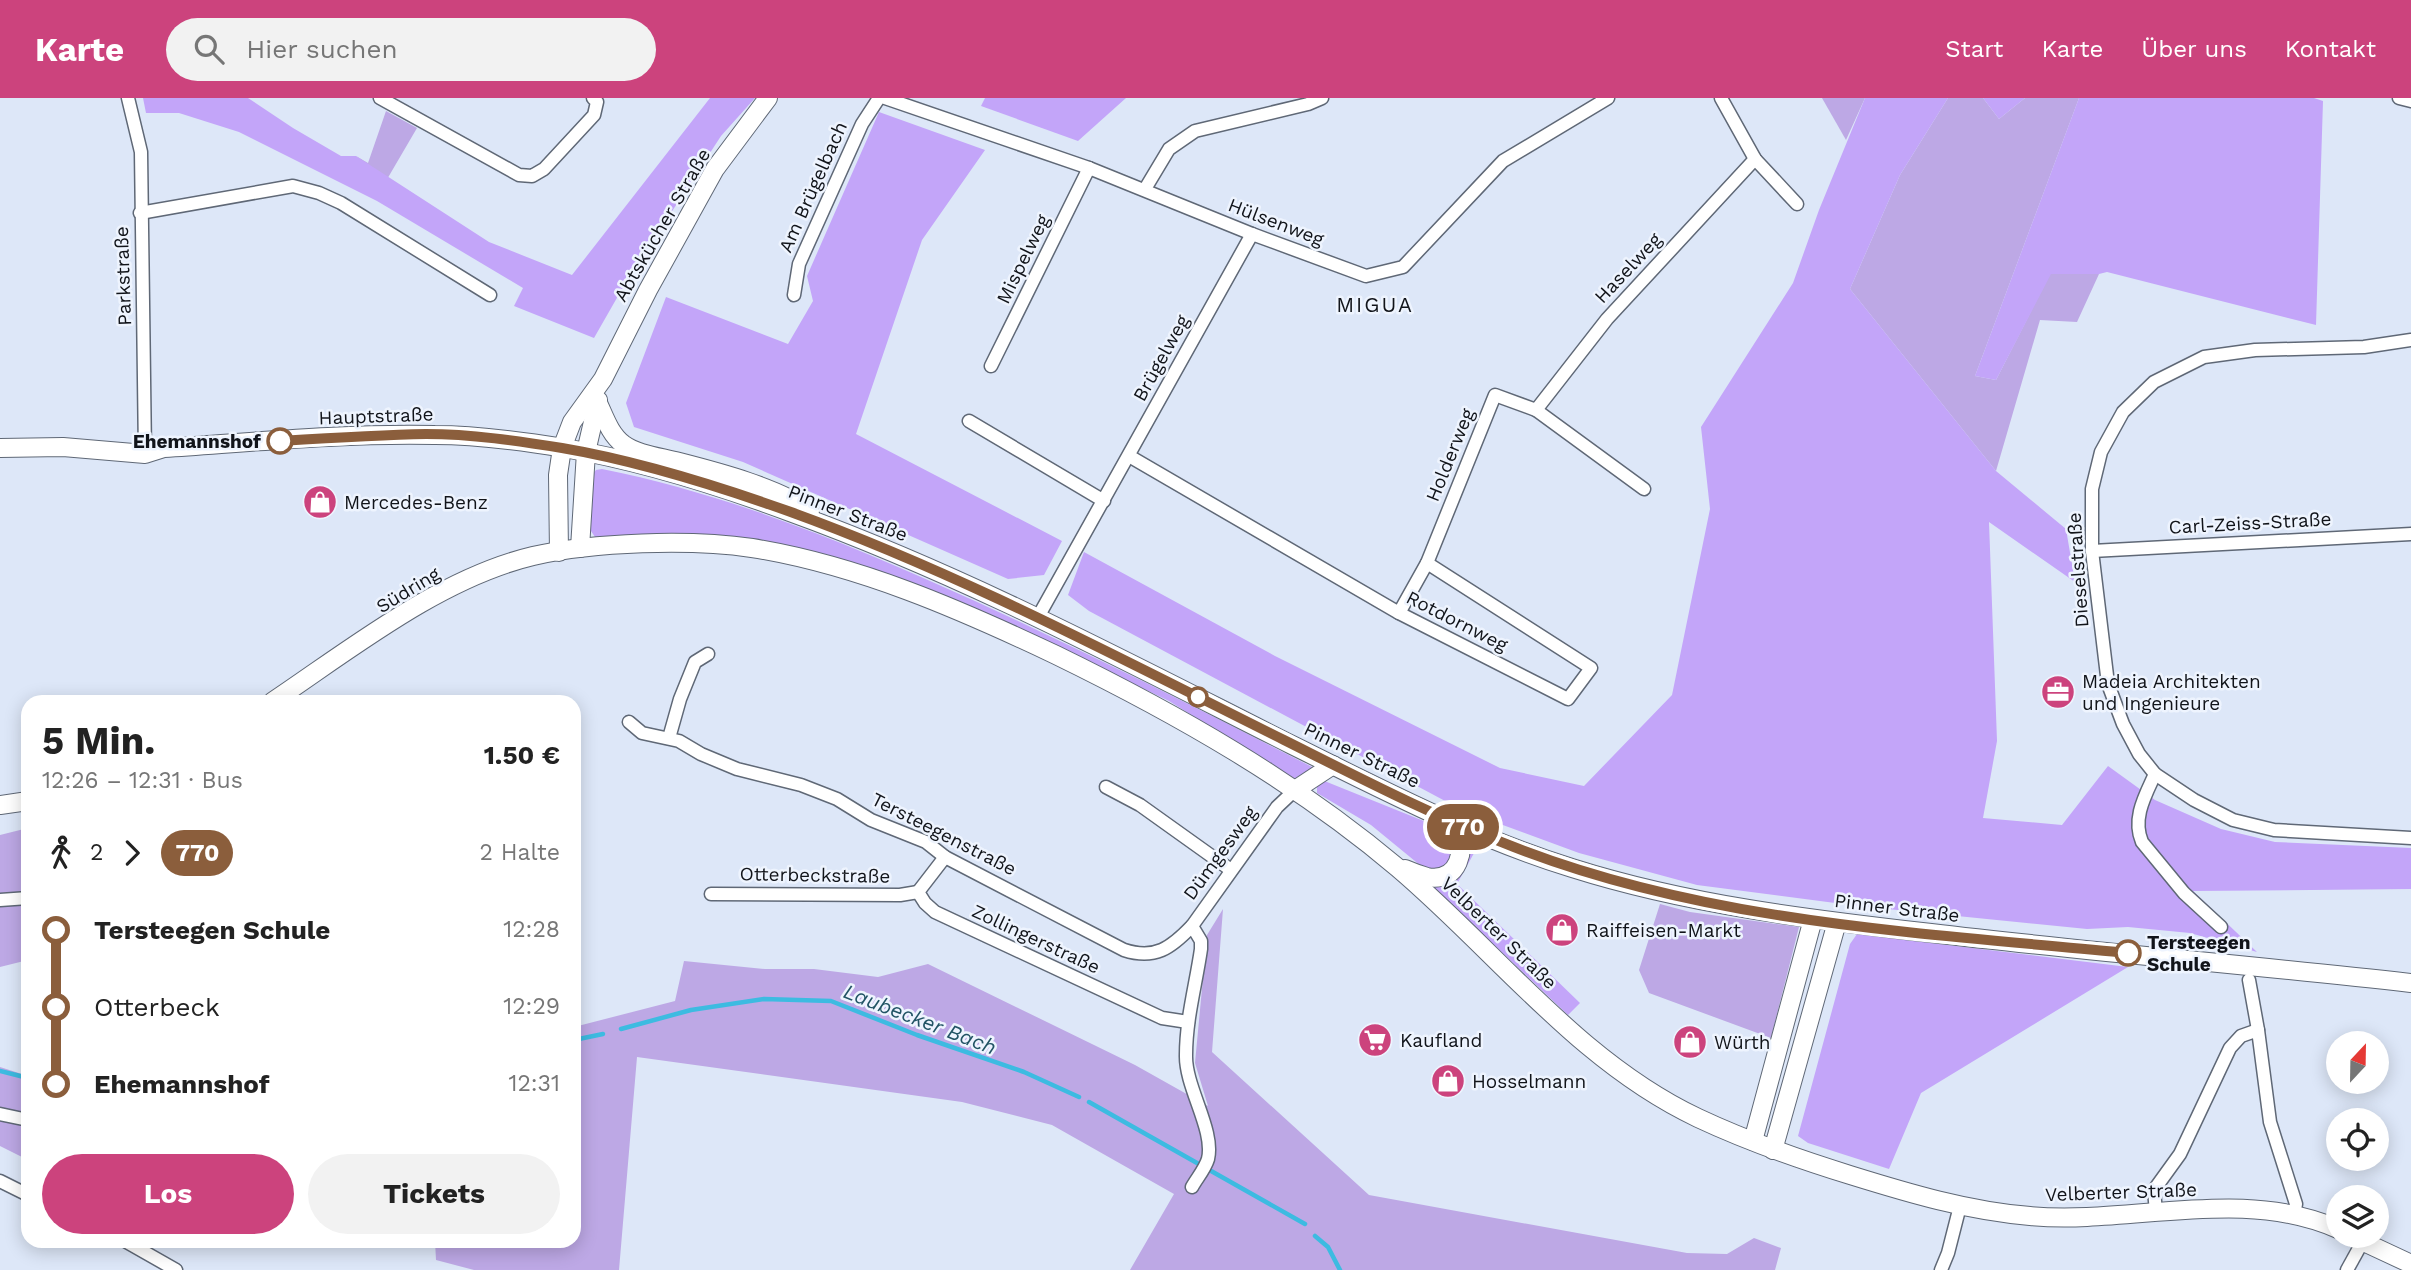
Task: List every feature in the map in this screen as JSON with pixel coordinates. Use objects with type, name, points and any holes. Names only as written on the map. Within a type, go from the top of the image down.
[{"type":"street","name":"Parkstraße","points":[[128,98],[141,152],[145,454]]},
{"type":"street","points":[[380,98],[520,175],[531,176],[544,169],[594,115],[597,102],[593,98]]},
{"type":"street","name":"Abtskücher Straße","points":[[559,552],[558,474],[562,448],[572,422],[603,379],[648,290],[715,169],[768,98]]},
{"type":"street","name":"Am Brügelbach","points":[[794,295],[799,264],[862,124],[879,98]]},
{"type":"street","name":"Hülsenweg","points":[[885,98],[1089,168],[1252,234],[1366,276],[1403,267],[1503,160],[1608,98]]},
{"type":"street","points":[[1145,189],[1169,149],[1195,131],[1308,104],[1322,98]]},
{"type":"street","points":[[1721,98],[1755,159],[1797,204]]},
{"type":"street","points":[[2399,98],[2411,100]]},
{"type":"street","name":"Haselweg","points":[[1536,410],[1607,319],[1755,159]]},
{"type":"street","name":"Mispelweg","points":[[991,366],[1089,168]]},
{"type":"street","points":[[141,214],[293,186],[341,203],[489,295]]},
{"type":"street","name":"Brügelweg","points":[[1038,617],[1252,234]]},
{"type":"street","name":"Dieselstraße","points":[[2411,340],[2364,347],[2255,349],[2204,357],[2154,382],[2123,412],[2101,452],[2092,489],[2092,551],[2108,684],[2138,754],[2155,774],[2194,800],[2233,820],[2274,830],[2411,838]]},
{"type":"street","name":"Abtskücher Straße","points":[[580,548],[586,452],[603,379]]},
{"type":"street","name":"Holderweg","points":[[1399,613],[1427,563],[1495,395],[1536,410],[1644,489]]},
{"type":"street","points":[[598,403],[613,435],[638,452],[690,464],[769,490],[807,508],[829,526]]},
{"type":"street","points":[[969,421],[1104,501]]},
{"type":"street","name":"Hauptstraße","points":[[0,448],[63,447],[145,454],[164,448],[212,444],[429,434],[493,439],[586,452]]},
{"type":"street","name":"Pinner Straße","points":[[586,452],[696,480],[829,526],[916,562],[1038,617],[1333,765],[1461,825],[1572,868],[1693,901],[1813,919],[2411,983]]},
{"type":"street","name":"Rotdornweg","points":[[1129,456],[1399,613],[1568,699],[1591,668],[1427,563]]},
{"type":"street","name":"Carl-Zeiss-Straße","points":[[2092,551],[2411,534]]},
{"type":"street","name":"Velberter Straße","points":[[580,548],[640,544],[704,544],[750,548],[853,572],[914,593],[1006,631],[1096,675],[1163,709],[1319,806],[1396,866],[1621,1074],[1700,1119],[1773,1150],[1885,1186],[1960,1206],[2029,1216],[2096,1217],[2234,1208],[2275,1210],[2326,1225]]},
{"type":"street","name":"Südring","points":[[283,695],[422,603],[466,581],[525,559],[580,548]]},
{"type":"street","points":[[669,738],[680,699],[695,662],[708,654]]},
{"type":"street","name":"Tersteegenstraße","points":[[629,722],[642,733],[669,738],[737,769],[801,785],[837,799],[871,820],[926,842],[946,857],[1115,946],[1139,955],[1155,953],[1169,947],[1192,926]]},
{"type":"street","points":[[1294,790],[1333,765]]},
{"type":"street","points":[[2155,774],[2139,813],[2138,832],[2141,842],[2184,893],[2221,927]]},
{"type":"street","points":[[1106,787],[1140,805],[1231,870]]},
{"type":"street","name":"Dümgesweg","points":[[1192,1187],[1209,1156],[1207,1136],[1186,1067],[1188,1022],[1201,949],[1201,941],[1192,926],[1277,807],[1294,790]]},
{"type":"street","points":[[0,805],[21,802]]},
{"type":"street","points":[[1396,866],[1428,877],[1449,873],[1462,855],[1461,825]]},
{"type":"street","points":[[918,892],[946,857]]},
{"type":"street","name":"Otterbeckstraße","points":[[711,894],[900,895],[918,892]]},
{"type":"street","name":"Zollingerstraße","points":[[918,892],[935,912],[961,926],[1162,1018],[1188,1022]]},
{"type":"street","points":[[0,900],[21,898]]},
{"type":"street","points":[[1753,1141],[1813,919]]},
{"type":"street","points":[[1773,1150],[1837,922]]},
{"type":"street","points":[[2249,980],[2270,1122],[2296,1204],[2294,1214]]},
{"type":"street","points":[[2156,1212],[2154,1189],[2180,1154],[2230,1048],[2241,1036],[2258,1030]]},
{"type":"street","points":[[0,1114],[21,1119]]},
{"type":"street","points":[[1,1184],[21,1192]]},
{"type":"street","points":[[1941,1270],[1960,1206]]},
{"type":"street","points":[[137,1248],[176,1270]]},
{"type":"street","points":[[2347,1270],[2354,1248]]},
{"type":"street","points":[[2378,1248],[2411,1264]]},
{"type":"shaded area","points":[[143,98],[248,98],[341,156],[356,156],[489,242],[572,275],[710,98],[755,98],[721,136],[626,282],[594,338],[514,306],[523,288],[377,201],[239,132],[179,113],[146,113]]},
{"type":"shaded area","points":[[985,98],[1126,98],[1078,141],[981,106]]},
{"type":"shaded area","points":[[1822,98],[1865,98],[1846,140]]},
{"type":"shaded area","points":[[1865,98],[1948,98],[1900,175],[1850,289],[1996,471],[2066,529],[2075,582],[1989,522],[1997,741],[1983,818],[2062,825],[2108,766],[2155,800],[2221,829],[2275,842],[2411,848],[2411,889],[2193,891],[2257,952],[2190,933],[2128,927],[2087,929],[1858,906],[1697,885],[1579,853],[1462,810],[1089,611],[1068,595],[1084,552],[1275,656],[1500,768],[1584,786],[1672,695],[1710,509],[1701,427],[1793,283],[1819,210]]},
{"type":"shaded area","points":[[1948,98],[1983,98],[1999,119],[2025,98],[2079,98],[1975,376],[1996,380],[2050,274],[2099,274],[2077,322],[2040,320],[1996,471],[1850,289],[1900,175]]},
{"type":"shaded area","points":[[1983,98],[2025,98],[1999,119]]},
{"type":"shaded area","points":[[2079,98],[2314,98],[2323,101],[2316,325],[2107,272],[2051,274],[1996,380],[1975,376]]},
{"type":"shaded area","points":[[386,111],[417,128],[386,181],[356,156],[368,163]]},
{"type":"shaded area","points":[[879,112],[985,150],[922,240],[856,434],[1062,541],[1044,575],[1008,579],[743,462],[634,427],[626,403],[666,297],[788,344],[813,301],[807,276]]},
{"type":"shaded area","points":[[602,469],[698,493],[745,508],[884,561],[1061,641],[1316,769],[1294,779],[1169,701],[1024,631],[925,588],[829,555],[782,544],[723,537],[605,540],[595,537],[591,531],[592,475],[596,470]]},
{"type":"shaded area","points":[[1322,780],[1451,832],[1454,850],[1446,867],[1431,870],[1421,866],[1371,825],[1317,793],[1317,783]]},
{"type":"shaded area","points":[[21,830],[21,962],[0,967],[0,835]]},
{"type":"shaded area","points":[[1467,838],[1479,844],[1457,884],[1580,1003],[1568,1015],[1426,881],[1442,882]]},
{"type":"shaded area","points":[[1660,904],[1690,912],[1799,927],[1771,1038],[1649,993],[1639,970]]},
{"type":"shaded area","points":[[1223,909],[1212,1052],[1369,1195],[1687,1253],[1727,1254],[1754,1238],[1781,1248],[1775,1270],[1130,1270],[1174,1194],[1052,1125],[962,1102],[637,1057],[619,1270],[474,1270],[436,1260],[435,1248],[581,1248],[581,1025],[675,1001],[684,961],[765,969],[814,969],[878,977],[928,964],[1135,1065],[1208,1106],[1195,1063],[1207,935]]},
{"type":"shaded area","points":[[1857,934],[2128,967],[1921,1093],[1889,1169],[1808,1143],[1798,1136],[1850,944]]},
{"type":"shaded area","points":[[0,1067],[21,1074],[21,1156],[0,1146]]},
{"type":"waterway","name":"Laubecker Bach","points":[[621,1029],[691,1010],[764,999],[831,1001],[917,1035],[1024,1072],[1079,1097]]},
{"type":"waterway","name":"Laubecker Bach","points":[[581,1039],[603,1034]]},
{"type":"waterway","name":"Laubecker Bach","points":[[0,1071],[21,1076]]},
{"type":"waterway","name":"Laubecker Bach","points":[[1089,1102],[1305,1224]]},
{"type":"waterway","name":"Laubecker Bach","points":[[1315,1236],[1328,1247],[1340,1270]]},
{"type":"bus line","name":"770","points":[[280,441],[429,434],[465,436],[586,452],[696,480],[829,526],[916,562],[1038,617],[1438,815],[1572,868],[1693,901],[1759,912],[2004,942],[2128,953]]},
{"type":"place","name":"Ehemannshof","points":[[280,441]]},
{"type":"place","name":"Mercedes-Benz","points":[[320,502]]},
{"type":"place","name":"Madeia Architekten und Ingenieure","points":[[2058,692]]},
{"type":"place","name":"Raiffeisen-Markt","points":[[1562,930]]},
{"type":"place","name":"Tersteegen Schule","points":[[2128,953]]},
{"type":"place","name":"Kaufland","points":[[1375,1040]]},
{"type":"place","name":"Würth","points":[[1690,1042]]},
{"type":"place","name":"Hosselmann","points":[[1448,1081]]},
{"type":"district","name":"MIGUA","points":[[1375,304]]}]
